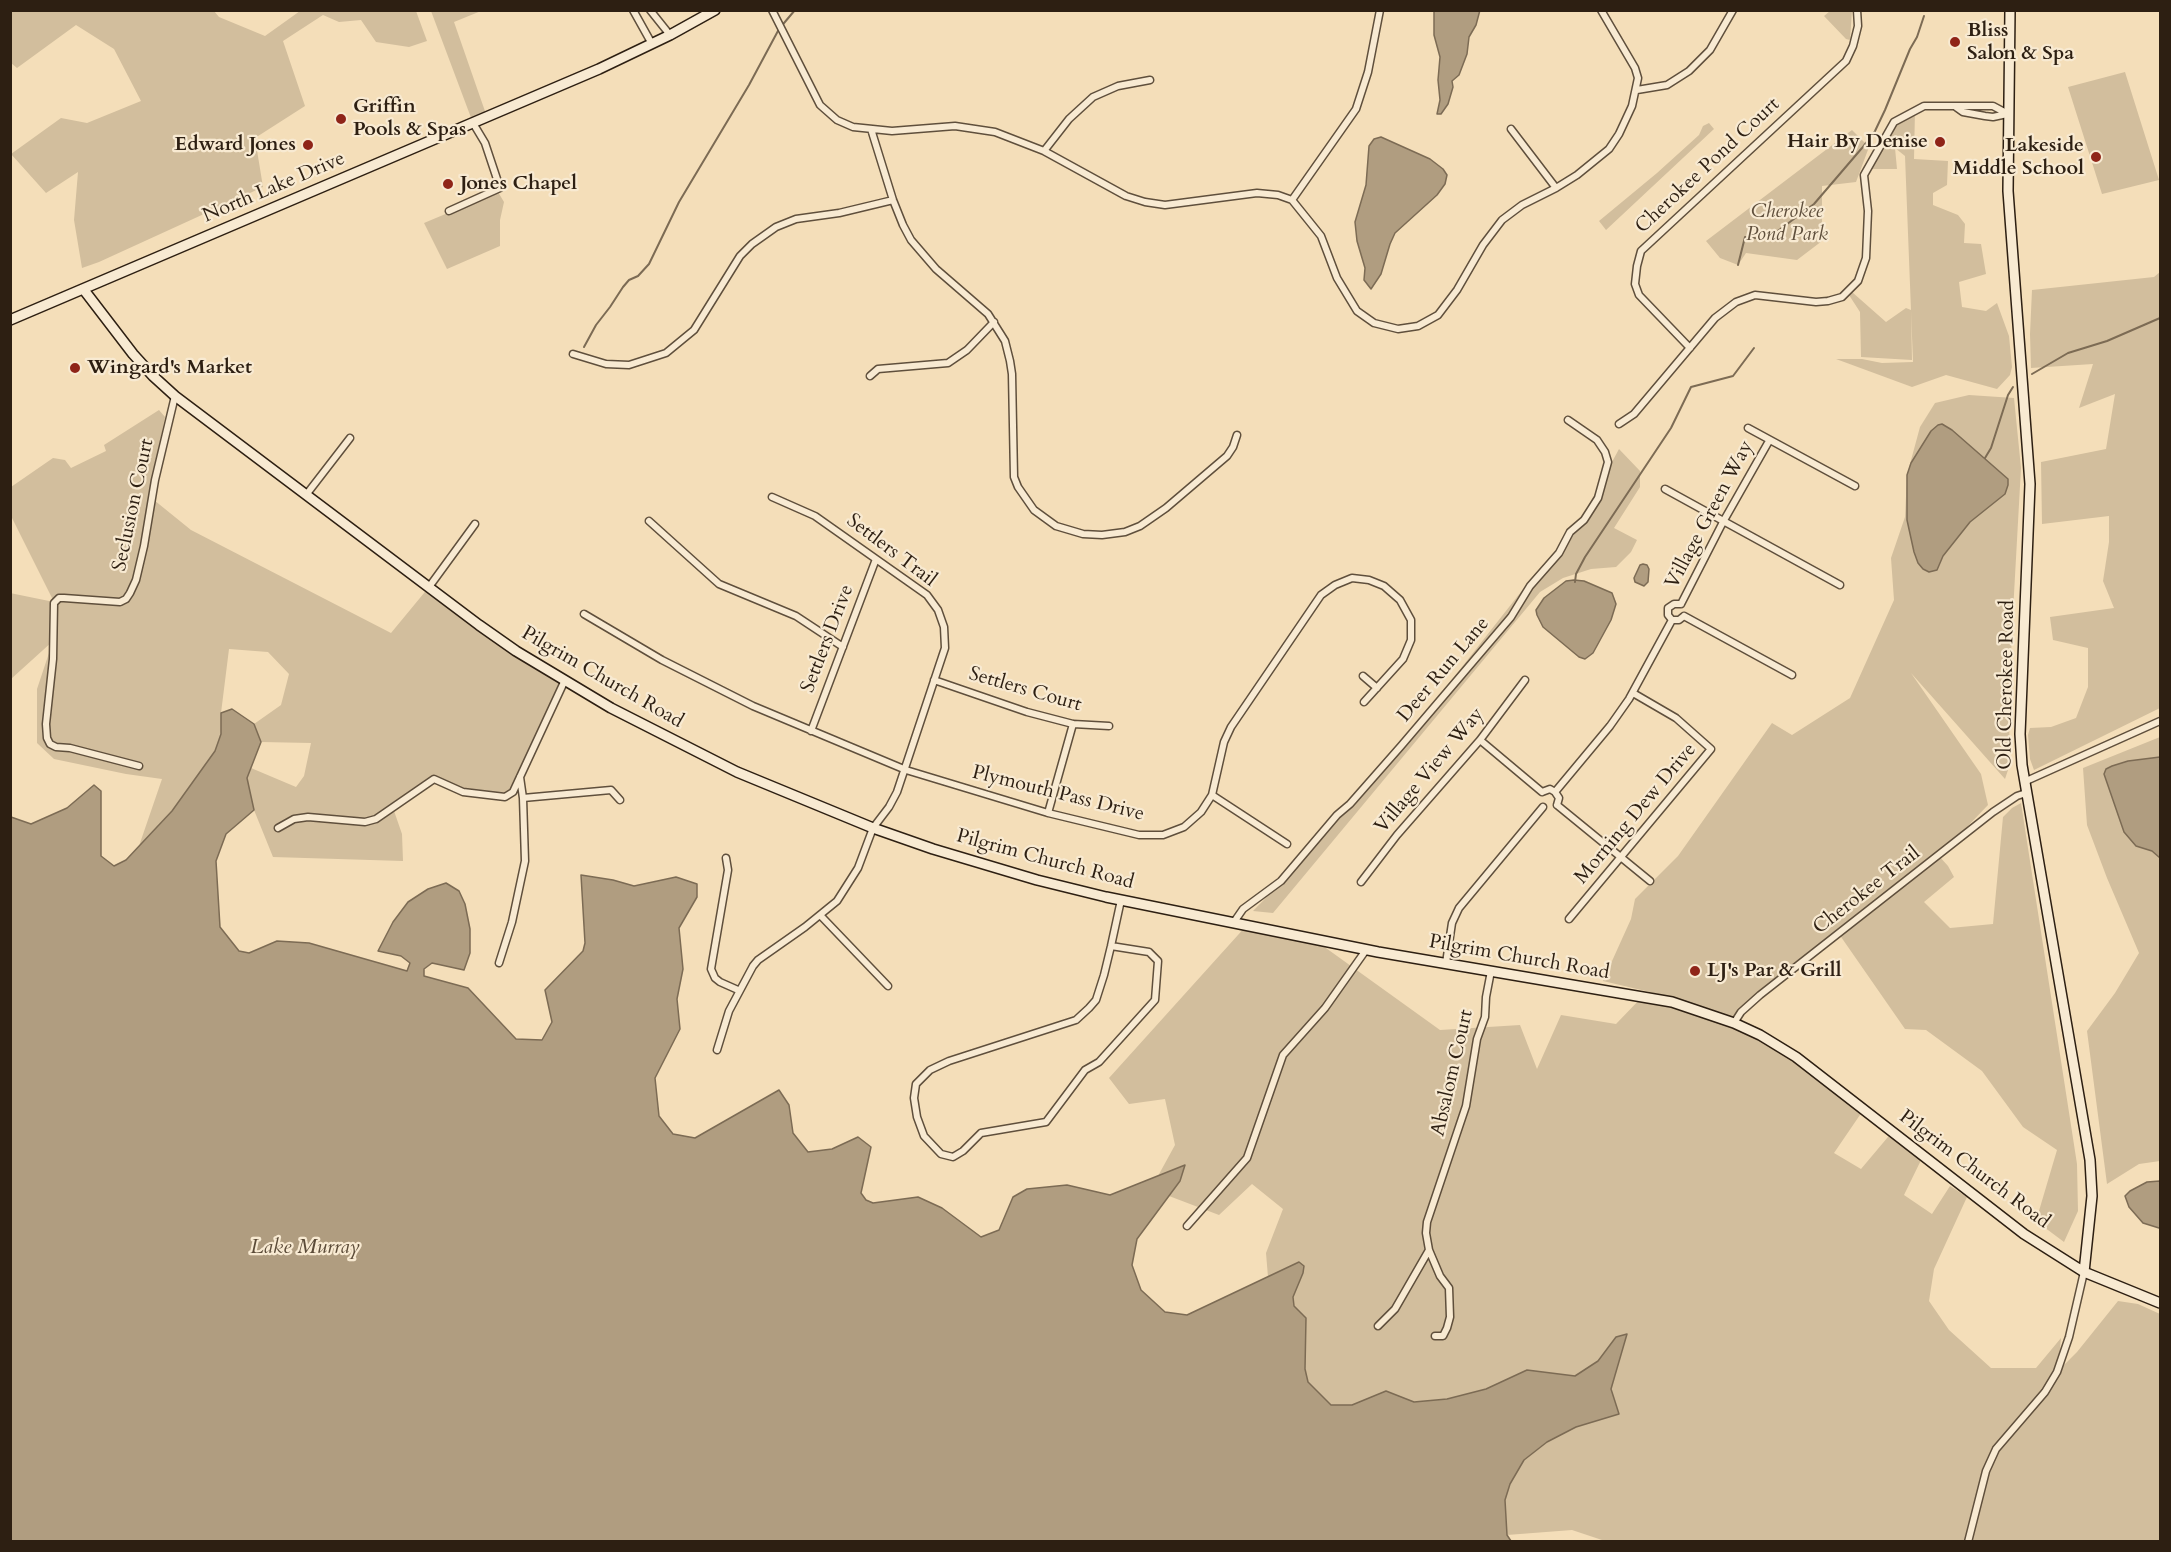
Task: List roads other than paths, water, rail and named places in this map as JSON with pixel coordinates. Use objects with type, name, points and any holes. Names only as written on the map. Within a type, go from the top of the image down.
[{"type":"street","points":[[633,10],[652,44]]},
{"type":"street","points":[[650,10],[670,35]]},
{"type":"street","name":"North Lake Drive","points":[[10,320],[599,69],[670,35],[715,10]]},
{"type":"street","points":[[772,10],[820,105],[837,120],[853,127],[892,131],[955,126],[995,132],[1044,151],[1126,196],[1145,202],[1165,205],[1270,193],[1292,200],[1321,236],[1337,278],[1357,311],[1374,323],[1398,329],[1419,326],[1438,315],[1502,220],[1522,205],[1577,176],[1609,149],[1628,117],[1637,90],[1638,78],[1635,68],[1601,10]]},
{"type":"street","points":[[1292,200],[1356,108],[1368,72],[1380,10]]},
{"type":"street","points":[[1637,90],[1667,85],[1689,71],[1710,51],[1733,10]]},
{"type":"street","name":"Cherokee Pond Court","points":[[1690,348],[1639,295],[1635,284],[1641,251],[1846,61],[1858,26],[1857,10]]},
{"type":"street","name":"Old Cherokee Road","points":[[2010,10],[2008,114],[2011,243],[2030,484],[2020,734],[2024,782],[2090,1160],[2092,1196],[2085,1272]]},
{"type":"street","points":[[1044,151],[1068,119],[1093,97],[1118,86],[1150,80]]},
{"type":"street","points":[[1619,424],[1634,414],[1715,318],[1736,302],[1755,295],[1816,302],[1842,297],[1858,281],[1866,258],[1868,211],[1864,175],[1894,122],[1924,106],[1993,106],[2008,114]]},
{"type":"street","points":[[1956,107],[1963,112],[1985,116],[2008,114]]},
{"type":"street","points":[[450,211],[500,188],[484,143],[473,123]]},
{"type":"street","points":[[871,129],[893,200],[903,225],[918,249],[936,269],[980,307],[994,322],[1005,341],[1011,362],[1014,477],[1034,510],[1056,526],[1083,534],[1123,533],[1140,526],[1166,508],[1227,456],[1237,435]]},
{"type":"street","points":[[1511,129],[1556,188]]},
{"type":"street","points":[[573,354],[606,364],[629,365],[666,353],[694,330],[740,256],[752,244],[777,227],[796,219],[839,213],[893,200]]},
{"type":"street","name":"Pilgrim Church Road","points":[[84,290],[133,354],[175,396],[479,626],[628,718],[737,772],[873,828],[1012,873],[1120,900],[1366,950],[1672,1002],[1734,1023],[1760,1035],[1796,1057],[2024,1234],[2085,1272]]},
{"type":"street","points":[[870,376],[878,369],[948,363],[967,350],[994,322]]},
{"type":"street","name":"Seclusion Court","points":[[139,766],[50,744],[46,731],[53,659],[54,603],[64,597],[120,602],[130,593],[138,573],[155,480],[175,396]]},
{"type":"street","name":"Deer Run Lane","points":[[1234,922],[1243,909],[1281,880],[1401,746],[1511,617],[1530,586],[1559,553],[1570,532],[1588,513],[1601,490],[1608,462],[1597,440],[1568,420]]},
{"type":"street","points":[[1748,429],[1855,486]]},
{"type":"street","points":[[306,495],[350,438]]},
{"type":"street","name":"Village Green Way","points":[[1681,604],[1723,522],[1769,441]]},
{"type":"street","points":[[1665,489],[1840,585]]},
{"type":"street","name":"Settlers Trail","points":[[717,1050],[738,990],[758,960],[837,901],[858,867],[873,828],[893,800],[906,770],[945,648],[944,627],[938,610],[927,595],[815,516],[772,497]]},
{"type":"street","points":[[649,521],[719,584],[796,616],[843,647]]},
{"type":"street","points":[[429,587],[475,524]]},
{"type":"street","name":"Settlers Drive","points":[[811,731],[876,559]]},
{"type":"street","name":"Plymouth Pass Drive","points":[[584,614],[662,660],[753,706],[906,770],[1048,813],[1139,835],[1163,835],[1184,827],[1201,812],[1212,795],[1224,742],[1231,727],[1321,595],[1335,585],[1352,578],[1369,580],[1384,586],[1400,600],[1411,620],[1411,640],[1402,659],[1364,702]]},
{"type":"street","name":"Village Green Way","points":[[1672,620],[1668,615],[1668,608],[1674,604],[1681,604]]},
{"type":"street","name":"Village Green Way","points":[[1672,620],[1679,620],[1684,616],[1685,610],[1681,604]]},
{"type":"street","points":[[1684,616],[1791,675]]},
{"type":"street","name":"Village Green Way","points":[[1555,792],[1610,726],[1633,693],[1672,620]]},
{"type":"street","points":[[1363,676],[1377,688]]},
{"type":"street","points":[[278,828],[294,819],[308,817],[365,822],[376,819],[434,779],[463,792],[505,797],[513,792],[565,680]]},
{"type":"street","name":"Settlers Court","points":[[934,680],[1027,712],[1073,724],[1109,726]]},
{"type":"street","name":"Village View Way","points":[[1361,882],[1397,835],[1480,740],[1525,680]]},
{"type":"street","name":"Morning Dew Drive","points":[[1569,919],[1711,749],[1676,718],[1633,693]]},
{"type":"street","points":[[2024,782],[2160,721]]},
{"type":"street","points":[[1048,813],[1073,724]]},
{"type":"street","points":[[1480,740],[1542,792]]},
{"type":"street","points":[[499,963],[512,922],[525,861],[520,776]]},
{"type":"street","points":[[1542,792],[1550,789],[1559,798],[1557,805],[1552,808],[1543,807]]},
{"type":"street","points":[[523,798],[611,790],[620,800]]},
{"type":"street","points":[[1542,792],[1540,798],[1543,807]]},
{"type":"street","name":"Cherokee Trail","points":[[1734,1023],[1760,994],[1993,812],[2017,796],[2026,793]]},
{"type":"street","points":[[1212,795],[1287,844]]},
{"type":"street","points":[[1557,805],[1650,881]]},
{"type":"street","points":[[1446,963],[1452,923],[1459,908],[1543,807]]},
{"type":"street","points":[[726,858],[728,870],[711,969],[715,978],[720,982],[738,990]]},
{"type":"street","points":[[1111,946],[1149,952],[1158,961],[1155,1000],[1099,1062],[1085,1070],[1046,1122],[981,1134],[953,1157],[941,1154],[924,1136],[917,1117],[914,1098],[916,1084],[930,1070],[949,1061],[1076,1020],[1096,1000],[1111,946],[1120,900]]},
{"type":"street","points":[[820,915],[888,986]]},
{"type":"street","points":[[1187,1226],[1247,1158],[1283,1055],[1325,1008],[1366,950]]},
{"type":"street","name":"Absalom Court","points":[[1435,1336],[1443,1336],[1447,1328],[1450,1309],[1449,1288],[1440,1276],[1429,1250],[1427,1222],[1466,1106],[1477,1039],[1485,1017],[1491,971]]},
{"type":"street","points":[[1378,1326],[1395,1309],[1429,1250]]},
{"type":"street","points":[[1968,1542],[1986,1471],[1996,1449],[2045,1392],[2057,1372],[2069,1337],[2085,1272],[2160,1303]]},
{"type":"water","points":[[1480,10],[1476,25],[1469,37],[1467,54],[1459,75],[1452,81],[1453,87],[1448,104],[1441,114],[1437,114],[1440,100],[1438,80],[1440,57],[1434,35],[1434,11]]},
{"type":"water","points":[[1381,137],[1430,159],[1447,175],[1445,184],[1437,195],[1395,233],[1381,274],[1371,289],[1364,280],[1365,268],[1357,241],[1355,222],[1366,185],[1369,146],[1374,139]]},
{"type":"water","points":[[1942,424],[2008,479],[2008,485],[2005,494],[1970,522],[1943,556],[1937,570],[1929,572],[1918,563],[1914,552],[1907,520],[1907,475],[1911,463],[1931,431]]},
{"type":"water","points":[[1643,564],[1649,569],[1648,582],[1644,586],[1635,582],[1634,578],[1640,565]]},
{"type":"water","points":[[1566,581],[1584,581],[1612,593],[1616,604],[1611,620],[1593,653],[1585,659],[1579,657],[1543,627],[1536,610],[1544,598]]},
{"type":"water","name":"Lake Murray","points":[[232,709],[254,724],[261,742],[247,778],[254,810],[226,834],[216,861],[220,927],[239,951],[249,953],[277,941],[309,943],[407,971],[410,963],[401,956],[378,951],[393,922],[408,902],[428,889],[446,883],[459,891],[465,904],[470,929],[470,953],[464,970],[432,963],[424,969],[424,976],[468,988],[516,1039],[542,1040],[552,1022],[545,990],[583,951],[585,943],[581,875],[634,886],[676,877],[697,884],[697,897],[679,928],[683,969],[677,999],[680,1029],[655,1078],[659,1116],[673,1134],[695,1138],[779,1090],[789,1105],[793,1133],[808,1152],[832,1149],[858,1137],[871,1147],[861,1193],[866,1200],[873,1203],[918,1197],[942,1208],[981,1237],[999,1230],[1013,1197],[1027,1189],[1067,1185],[1110,1195],[1185,1165],[1180,1181],[1137,1239],[1132,1265],[1141,1290],[1165,1312],[1187,1315],[1299,1262],[1304,1266],[1303,1273],[1293,1297],[1294,1306],[1306,1318],[1305,1369],[1308,1382],[1331,1405],[1352,1405],[1386,1391],[1414,1402],[1447,1399],[1486,1389],[1527,1370],[1575,1376],[1598,1361],[1616,1337],[1627,1334],[1611,1389],[1619,1414],[1576,1427],[1547,1442],[1524,1460],[1510,1484],[1505,1500],[1507,1535],[1511,1541],[11,1541],[11,817],[31,824],[67,808],[94,785],[101,791],[101,856],[114,866],[126,860],[172,811],[215,751],[221,734],[221,713]]},
{"type":"water","points":[[2160,757],[2160,858],[2152,851],[2136,846],[2124,832],[2104,774],[2106,769],[2128,761]]},
{"type":"water","points":[[2160,1181],[2159,1228],[2143,1223],[2129,1207],[2125,1196],[2147,1182]]},
{"type":"waterway","points":[[584,347],[596,325],[623,287],[649,264],[679,202],[749,85],[779,29],[795,10]]},
{"type":"waterway","points":[[1738,265],[1745,237],[1767,239],[1814,204],[1875,131],[1924,16]]},
{"type":"waterway","points":[[2032,374],[2068,353],[2107,341],[2160,318]]},
{"type":"waterway","points":[[1575,582],[1576,574],[1585,557],[1671,428],[1691,387],[1733,376],[1754,348]]},
{"type":"waterway","points":[[1985,458],[1991,448],[2008,395],[2013,387]]},
{"type":"waterway","points":[[2160,696],[2160,703]]},
{"type":"place","name":"Bliss Salon & Spa","points":[[1955,42]]},
{"type":"place","name":"Griffin Pools & Spas","points":[[341,119]]},
{"type":"place","name":"Hair By Denise","points":[[1940,142]]},
{"type":"place","name":"Edward Jones","points":[[308,145]]},
{"type":"place","name":"Lakeside Middle School","points":[[2096,157]]},
{"type":"place","name":"Jones Chapel","points":[[448,184]]},
{"type":"place","name":"Wingard's Market","points":[[75,368]]},
{"type":"place","name":"LJ's Par & Grill","points":[[1695,971]]},
{"type":"park label","name":"Cherokee Pond Park","points":[[1787,224]]}]
